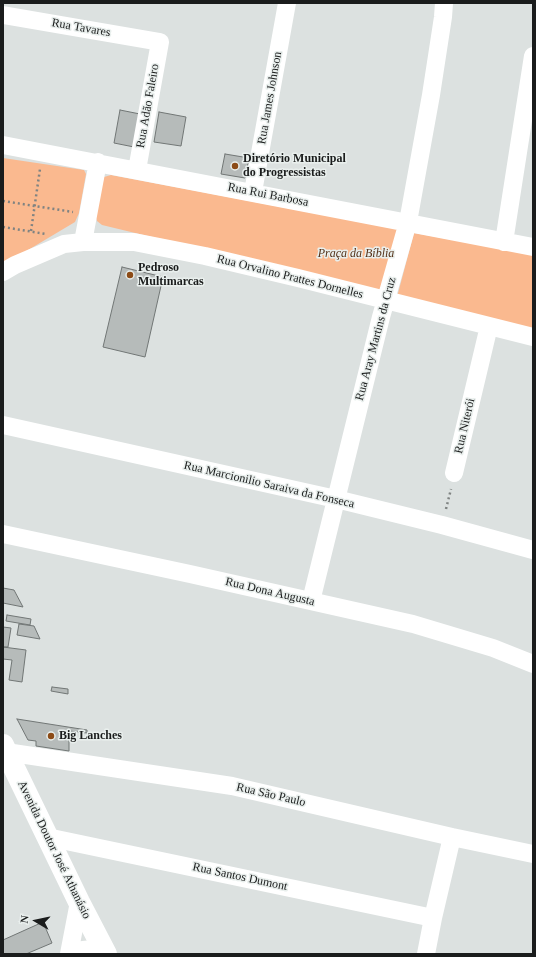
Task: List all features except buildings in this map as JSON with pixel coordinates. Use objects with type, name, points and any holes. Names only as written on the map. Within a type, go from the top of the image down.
[{"type":"main road","name":"Avenida Doutor José Athanásio","points":[[5,749],[104,951]]},
{"type":"street","name":"Rua James Johnson","points":[[253,192],[287,3]]},
{"type":"street","name":"Rua Aray Martins da Cruz","points":[[311,601],[386,300],[408,222],[444,17],[444,3]]},
{"type":"street","name":"Rua Tavares","points":[[3,15],[160,42]]},
{"type":"street","name":"Rua Adão Faleiro","points":[[137,170],[160,42]]},
{"type":"street","points":[[504,242],[533,56]]},
{"type":"street","name":"Rua Rui Barbosa","points":[[3,145],[408,222],[504,242],[533,246]]},
{"type":"street","points":[[83,242],[98,162]]},
{"type":"street","name":"Rua Orvalino Prattes Dornelles","points":[[3,272],[15,265],[64,244],[83,242],[134,242],[205,256],[533,337]]},
{"type":"street","name":"Rua Niterói","points":[[454,473],[489,326]]},
{"type":"street","name":"Rua Marcionilio Saraiva da Fonseca","points":[[3,425],[336,499],[442,525],[533,550]]},
{"type":"street","name":"Rua Dona Augusta","points":[[3,534],[414,624],[493,648],[533,664]]},
{"type":"street","name":"Rua São Paulo","points":[[5,749],[232,786],[452,837],[533,854]]},
{"type":"street","name":"Rua Santos Dumont","points":[[47,837],[433,918]]},
{"type":"street","points":[[426,954],[452,837]]},
{"type":"street","points":[[69,954],[79,902]]},
{"type":"street","points":[[73,954],[83,950],[104,951]]},
{"type":"path","points":[[31,231],[41,164]]},
{"type":"path","points":[[3,201],[79,213]]},
{"type":"path","points":[[3,228],[48,234]]},
{"type":"path","points":[[442,525],[454,473]]},
{"type":"green space","points":[[3,158],[84,170],[86,174],[79,213],[75,222],[3,265]]},
{"type":"green space","name":"Praça da Bíblia","points":[[111,175],[398,229],[380,292],[102,225],[97,221],[94,212],[104,177]]},
{"type":"green space","points":[[414,233],[533,254],[533,330],[397,297]]},
{"type":"place","name":"Diretório Municipal do Progressistas","points":[[235,166]]},
{"type":"place","name":"Pedroso Multimarcas","points":[[130,275]]},
{"type":"place","name":"Big Lanches","points":[[51,736]]}]
